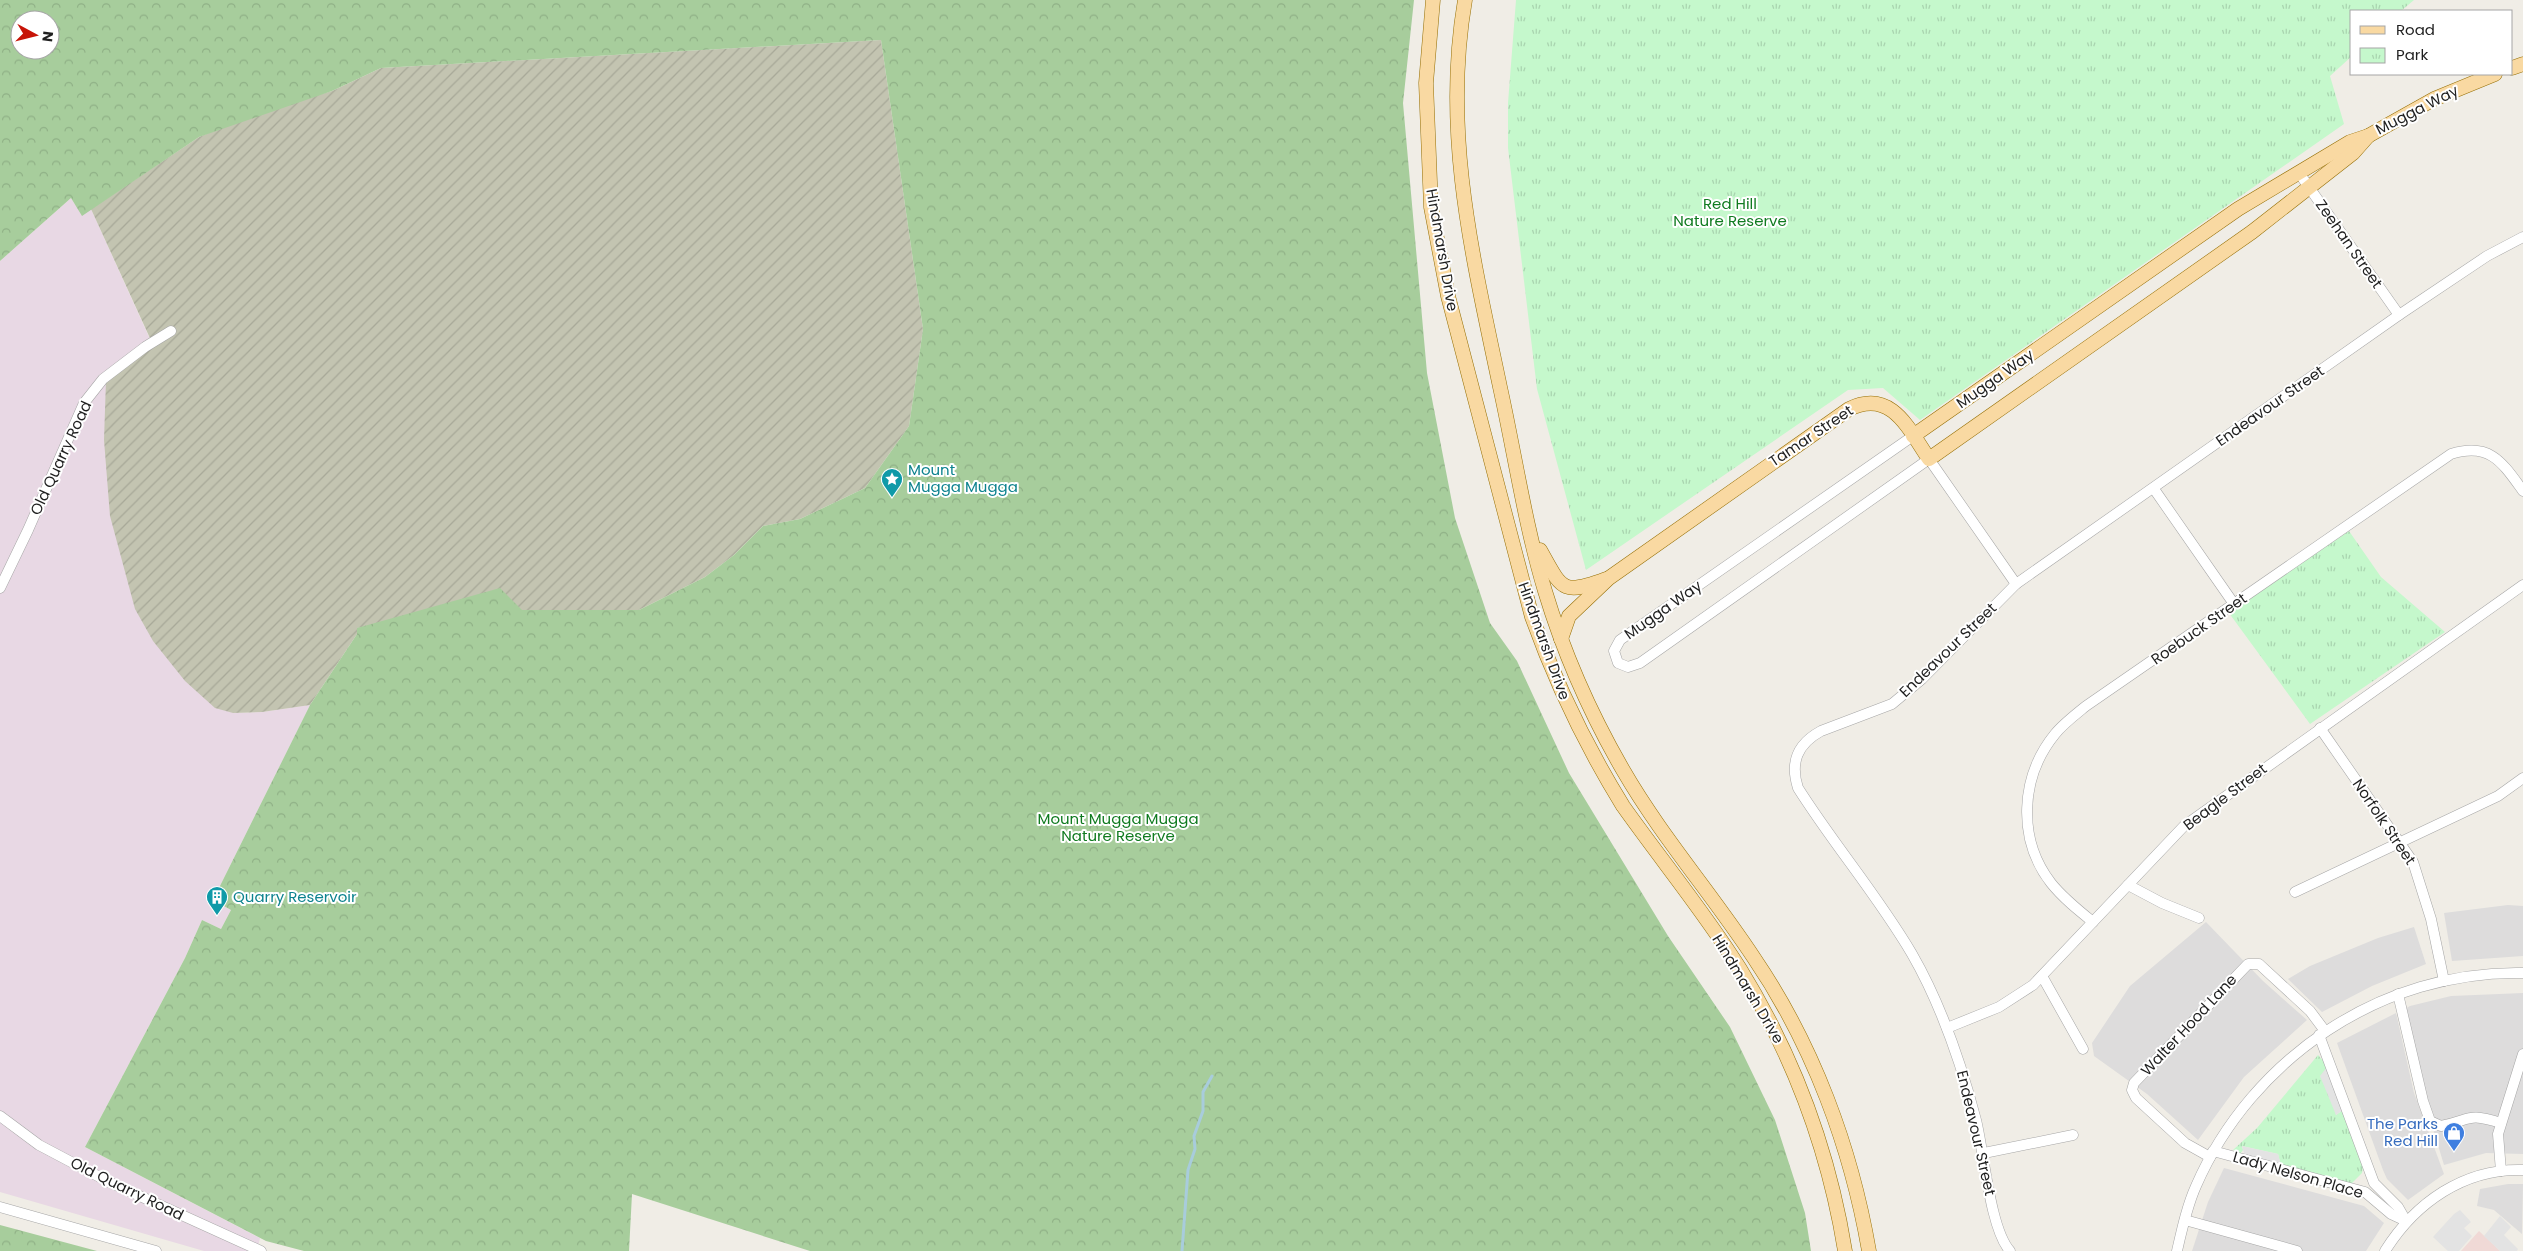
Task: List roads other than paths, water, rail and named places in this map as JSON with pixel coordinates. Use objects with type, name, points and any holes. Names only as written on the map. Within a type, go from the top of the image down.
[{"type":"main road","name":"Hindmarsh Drive","points":[[1433,0],[1426,83],[1431,207],[1448,296],[1532,617],[1568,707],[1606,778],[1623,806],[1739,969],[1774,1030],[1800,1089],[1819,1141],[1835,1199],[1845,1251]]},
{"type":"main road","name":"Hindmarsh Drive","points":[[1465,0],[1457,74],[1456,132],[1466,219],[1544,587],[1560,639],[1589,706],[1646,809],[1752,955],[1799,1035],[1843,1144],[1856,1187],[1868,1251]]},
{"type":"main road","name":"Mugga Way","points":[[1913,436],[2238,209],[2350,142],[2368,136],[2427,103],[2493,75]]},
{"type":"main road","name":"Mugga Way","points":[[1929,459],[2252,232],[2353,153],[2368,136]]},
{"type":"main road","name":"Tamar Street","points":[[1560,639],[1569,616],[1609,578],[1777,459],[1858,405],[1874,403],[1886,406],[1898,415],[1929,459]]},
{"type":"main road","name":"Tamar Street","points":[[1532,533],[1556,578],[1564,586],[1580,589],[1609,578]]},
{"type":"street","name":"Zeehan Street","points":[[2299,173],[2399,315]]},
{"type":"street","name":"Endeavour Street","points":[[2010,1251],[1998,1231],[1984,1153],[1964,1075],[1947,1028],[1923,974],[1896,929],[1798,788],[1794,764],[1799,750],[1811,736],[1892,704],[1910,690],[2016,584],[2154,489],[2399,315],[2487,256],[2523,237]]},
{"type":"street","name":"Old Quarry Road","points":[[0,588],[28,530],[84,403],[103,379],[145,347],[171,331]]},
{"type":"street","name":"Mugga Way","points":[[1913,436],[1620,640],[1614,651],[1618,663],[1628,667],[1640,663],[1929,459]]},
{"type":"street","name":"Roebuck Street","points":[[2093,922],[2069,902],[2051,882],[2035,854],[2029,830],[2026,804],[2029,786],[2036,765],[2055,734],[2086,706],[2450,454],[2470,450],[2492,455],[2505,466],[2523,491]]},
{"type":"street","name":"Tamar Street","points":[[1929,459],[2016,584]]},
{"type":"street","points":[[2154,489],[2234,604]]},
{"type":"street","name":"Beagle Street","points":[[1947,1028],[2009,1001],[2042,976],[2184,826],[2523,585]]},
{"type":"street","name":"Norfolk Street","points":[[2320,728],[2413,862],[2423,890],[2444,981]]},
{"type":"street","points":[[2295,892],[2498,796],[2523,778]]},
{"type":"street","points":[[2128,885],[2162,903],[2199,918]]},
{"type":"street","name":"Walter Hood Lane","points":[[2212,1154],[2185,1143],[2136,1098],[2132,1090],[2134,1083],[2248,964],[2259,964],[2306,1006],[2322,1033]]},
{"type":"street","points":[[2177,1251],[2195,1188],[2212,1154],[2234,1118],[2259,1087],[2288,1060],[2322,1033],[2367,1007],[2398,994],[2444,981],[2483,975],[2523,973]]},
{"type":"street","points":[[2042,976],[2083,1049]]},
{"type":"street","points":[[2398,994],[2423,1101],[2430,1121],[2441,1126],[2478,1116],[2501,1123]]},
{"type":"street","name":"Lady Nelson Place","points":[[2322,1033],[2374,1183],[2398,1207],[2406,1221]]},
{"type":"street","points":[[2501,1171],[2498,1140],[2501,1123],[2523,1054]]},
{"type":"street","name":"Old Quarry Road","points":[[0,1116],[39,1145],[100,1177],[261,1251]]},
{"type":"street","points":[[1984,1153],[2073,1135]]},
{"type":"street","name":"Lady Nelson Place","points":[[2212,1154],[2365,1192],[2392,1214],[2406,1221]]},
{"type":"street","points":[[2385,1251],[2406,1221],[2425,1203],[2445,1190],[2468,1180],[2501,1171],[2523,1170]]},
{"type":"street","points":[[0,1207],[156,1251]]},
{"type":"street","points":[[2185,1220],[2297,1251]]},
{"type":"waterway","points":[[1182,1251],[1188,1170],[1195,1149],[1194,1136],[1203,1111],[1203,1092],[1212,1076]]},
{"type":"place","name":"Mount Mugga Mugga","points":[[892,498]]},
{"type":"place","name":"Quarry Reservoir","points":[[217,916]]},
{"type":"place","name":"The Parks Red Hill","points":[[2454,1152]]},
{"type":"park label","name":"Red Hill Nature Reserve","points":[[1730,212]]},
{"type":"park label","name":"Mount Mugga Mugga Nature Reserve","points":[[1118,828]]}]
